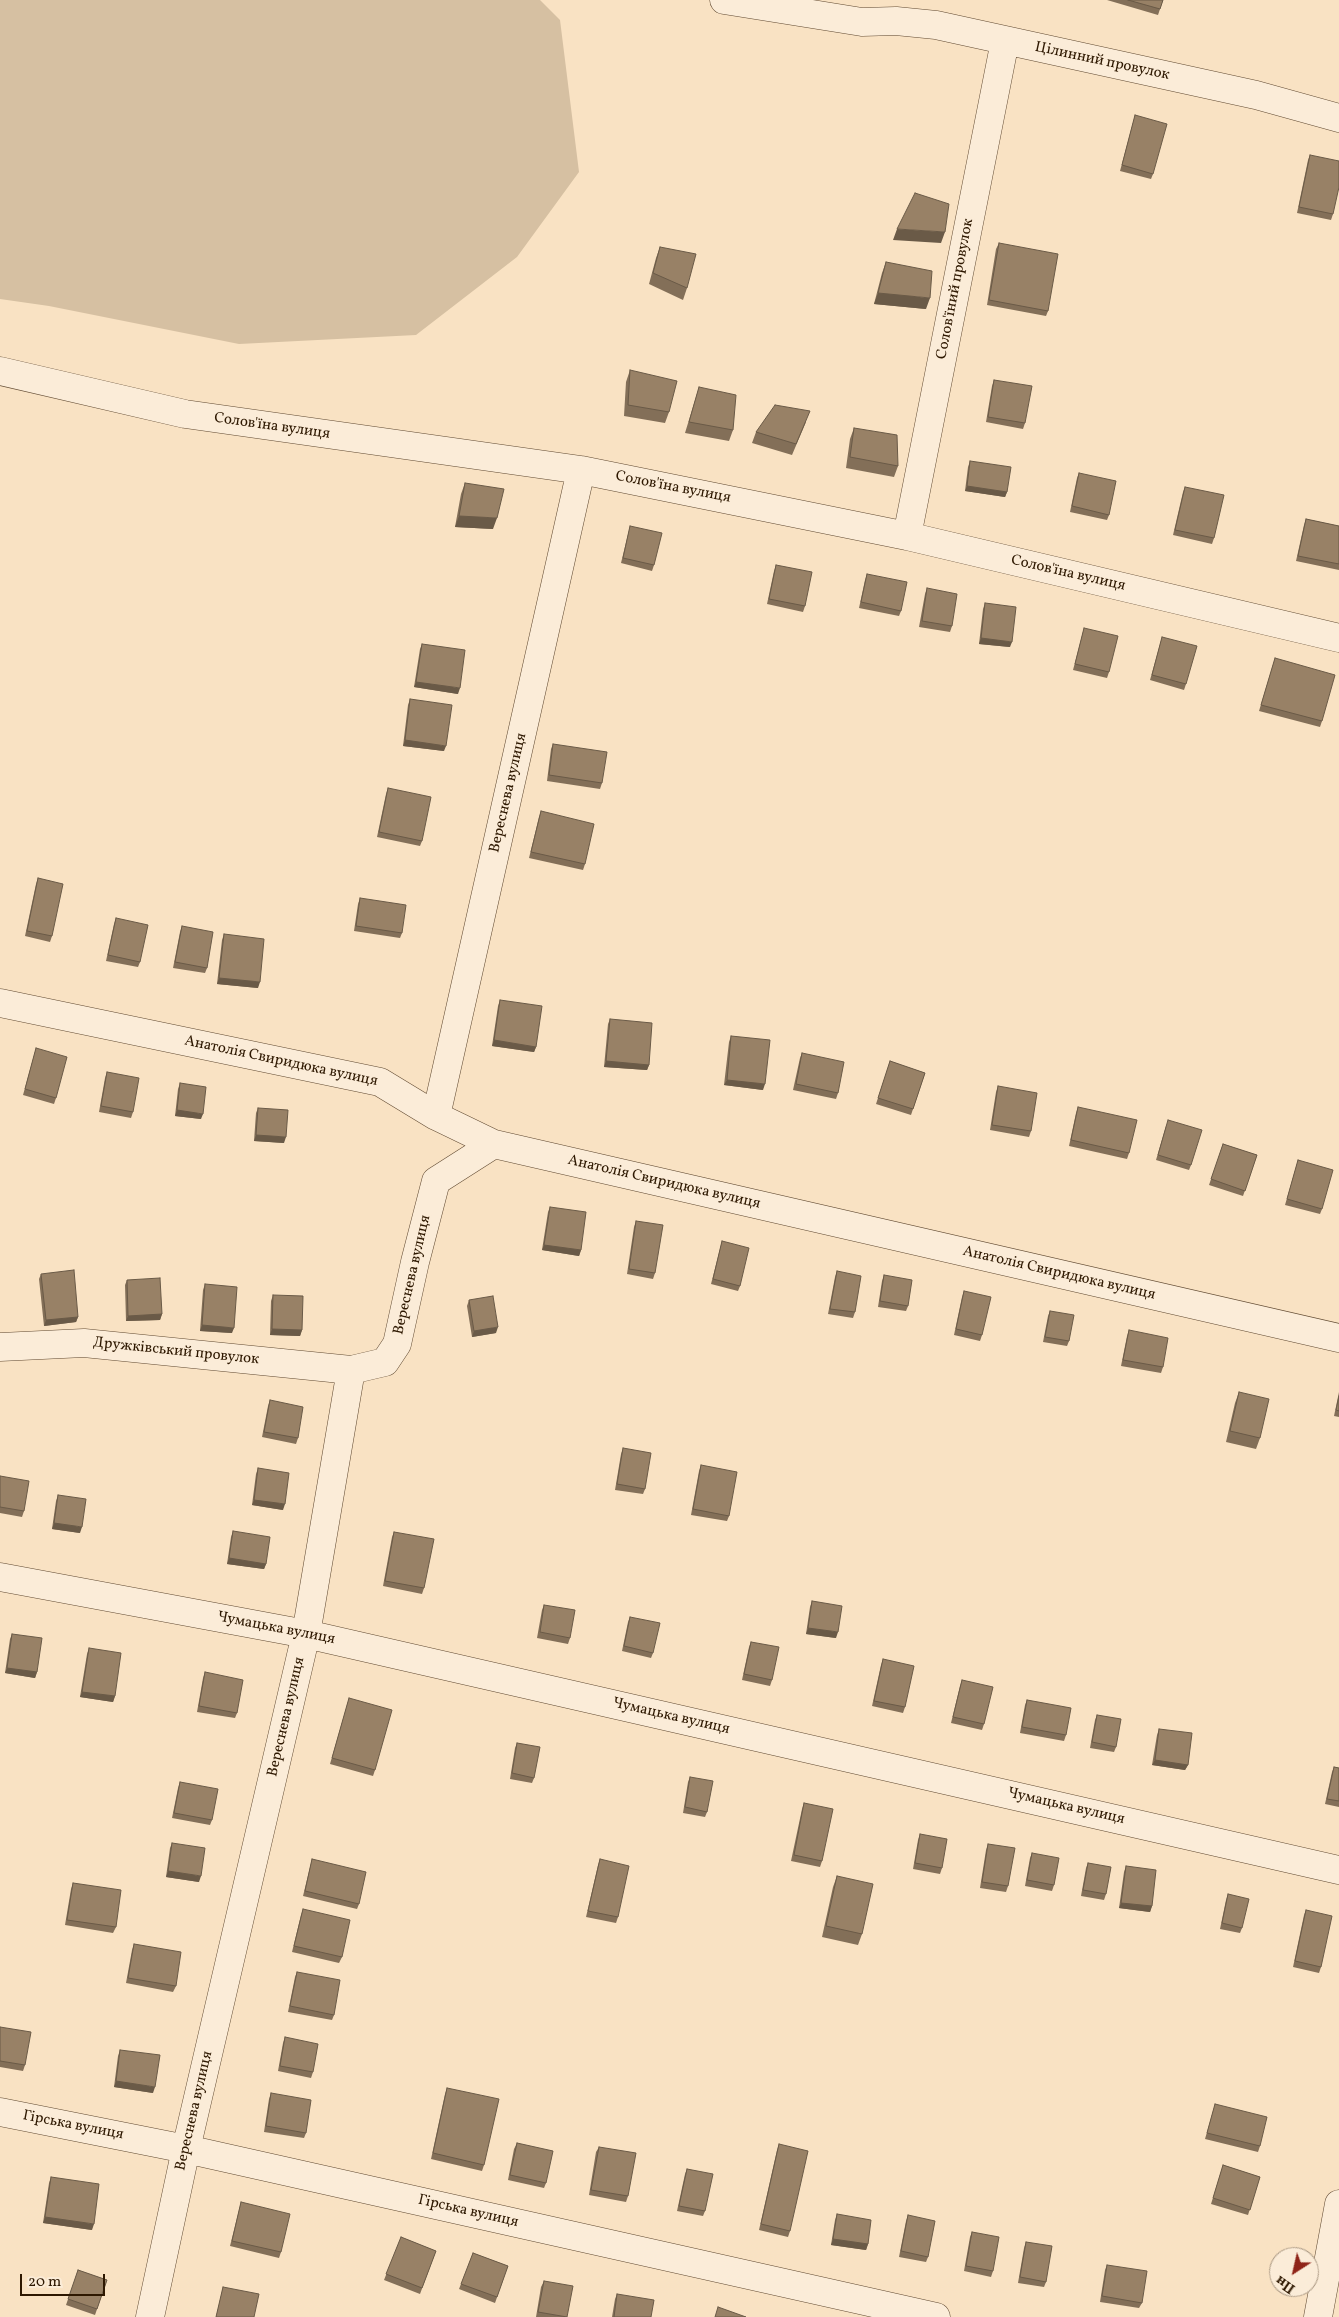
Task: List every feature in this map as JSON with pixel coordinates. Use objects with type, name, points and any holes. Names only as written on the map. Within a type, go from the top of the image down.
[{"type":"street","name":"Цілинний провулок","points":[[724,0],[869,11],[896,21],[936,25],[1005,42],[1256,95],[1339,118]]},
{"type":"street","points":[[845,0],[869,11]]},
{"type":"street","name":"Солов'їний провулок","points":[[907,536],[1005,42]]},
{"type":"street","name":"Солов'їна вулиця","points":[[0,371],[185,414],[581,470],[907,536],[1339,638]]},
{"type":"street","name":"Вереснева вулиця","points":[[436,1116],[581,470]]},
{"type":"street","name":"Анатолія Свиридюка вулиця","points":[[0,1003],[380,1082],[436,1116],[494,1144],[1339,1338]]},
{"type":"street","name":"Вереснева вулиця","points":[[150,2317],[186,2149],[306,1634],[351,1370],[385,1362],[397,1344],[414,1262],[436,1181],[494,1144]]},
{"type":"street","name":"Дружківський провулок","points":[[0,1347],[84,1343],[351,1370]]},
{"type":"street","name":"Чумацька вулиця","points":[[0,1577],[306,1634],[1339,1870]]},
{"type":"street","name":"Гірська вулиця","points":[[0,2112],[186,2149],[936,2317]]},
{"type":"street","points":[[1318,2317],[1339,2204]]},
{"type":"shaded area","points":[[0,0],[540,0],[560,20],[579,172],[517,257],[416,335],[239,344],[49,306],[0,299]]},
{"type":"building","points":[[1128,0],[1163,0],[1160,9]]},
{"type":"building","points":[[1135,115],[1167,124],[1153,174],[1122,165]]},
{"type":"building","points":[[1310,155],[1339,161],[1339,187],[1333,214],[1299,207]]},
{"type":"building","points":[[915,193],[949,204],[945,232],[897,229]]},
{"type":"building","points":[[999,243],[1058,254],[1048,311],[989,300]]},
{"type":"building","points":[[660,247],[696,254],[687,288],[653,273]]},
{"type":"building","points":[[886,262],[932,271],[930,298],[878,293]]},
{"type":"building","points":[[630,370],[677,381],[669,412],[628,405]]},
{"type":"building","points":[[994,380],[1032,386],[1025,423],[988,417]]},
{"type":"building","points":[[699,387],[736,395],[733,430],[689,422]]},
{"type":"building","points":[[775,405],[810,411],[796,444],[756,432]]},
{"type":"building","points":[[854,428],[897,435],[898,466],[850,457]]},
{"type":"building","points":[[970,461],[1011,467],[1007,492],[967,486]]},
{"type":"building","points":[[1079,473],[1116,481],[1109,515],[1072,506]]},
{"type":"building","points":[[465,483],[504,489],[497,518],[459,516]]},
{"type":"building","points":[[1185,487],[1224,495],[1214,538],[1175,530]]},
{"type":"building","points":[[1306,519],[1339,526],[1339,564],[1298,556]]},
{"type":"building","points":[[630,526],[662,533],[654,565],[623,558]]},
{"type":"building","points":[[776,565],[812,572],[805,606],[769,599]]},
{"type":"building","points":[[867,574],[907,582],[901,611],[861,602]]},
{"type":"building","points":[[927,588],[957,594],[952,626],[922,621]]},
{"type":"building","points":[[985,603],[1016,607],[1012,642],[981,638]]},
{"type":"building","points":[[1084,628],[1118,636],[1109,672],[1075,664]]},
{"type":"building","points":[[1162,637],[1197,646],[1186,684],[1152,675]]},
{"type":"building","points":[[422,644],[465,650],[460,688],[416,682]]},
{"type":"building","points":[[1275,658],[1335,675],[1322,721],[1261,705]]},
{"type":"building","points":[[410,699],[452,705],[446,746],[405,740]]},
{"type":"building","points":[[553,744],[607,752],[602,783],[549,775]]},
{"type":"building","points":[[388,788],[431,797],[422,841],[379,832]]},
{"type":"building","points":[[541,811],[594,824],[585,864],[531,852]]},
{"type":"building","points":[[38,878],[63,884],[52,936],[27,931]]},
{"type":"building","points":[[360,898],[406,905],[402,933],[356,926]]},
{"type":"building","points":[[116,918],[148,925],[140,962],[108,955]]},
{"type":"building","points":[[182,926],[213,932],[207,968],[175,962]]},
{"type":"building","points":[[224,934],[264,939],[260,982],[219,978]]},
{"type":"building","points":[[500,1000],[542,1006],[536,1047],[494,1040]]},
{"type":"building","points":[[610,1019],[652,1023],[649,1065],[606,1061]]},
{"type":"building","points":[[731,1036],[770,1040],[765,1084],[727,1080]]},
{"type":"building","points":[[36,1048],[67,1057],[56,1098],[25,1089]]},
{"type":"building","points":[[802,1053],[844,1062],[838,1093],[796,1084]]},
{"type":"building","points":[[890,1061],[925,1073],[913,1109],[878,1098]]},
{"type":"building","points":[[107,1072],[139,1078],[133,1112],[101,1106]]},
{"type":"building","points":[[180,1083],[206,1087],[203,1114],[177,1110]]},
{"type":"building","points":[[998,1086],[1037,1093],[1031,1131],[992,1125]]},
{"type":"building","points":[[1078,1107],[1137,1120],[1129,1153],[1071,1140]]},
{"type":"building","points":[[258,1108],[288,1110],[286,1137],[256,1135]]},
{"type":"building","points":[[1168,1120],[1202,1130],[1191,1165],[1158,1155]]},
{"type":"building","points":[[1223,1144],[1257,1155],[1245,1191],[1211,1179]]},
{"type":"building","points":[[1298,1160],[1333,1170],[1322,1209],[1287,1199]]},
{"type":"building","points":[[550,1207],[586,1212],[581,1250],[544,1245]]},
{"type":"building","points":[[636,1221],[663,1225],[655,1273],[629,1269]]},
{"type":"building","points":[[722,1241],[749,1248],[740,1286],[713,1279]]},
{"type":"building","points":[[74,1270],[78,1317],[46,1320],[41,1274]]},
{"type":"building","points":[[837,1271],[861,1276],[855,1312],[830,1309]]},
{"type":"building","points":[[884,1275],[912,1280],[908,1306],[880,1301]]},
{"type":"building","points":[[160,1278],[162,1314],[128,1316],[127,1280]]},
{"type":"building","points":[[205,1284],[237,1287],[234,1328],[202,1325]]},
{"type":"building","points":[[964,1291],[991,1297],[982,1335],[956,1329]]},
{"type":"building","points":[[273,1295],[303,1296],[302,1330],[272,1329]]},
{"type":"building","points":[[493,1296],[498,1327],[474,1331],[469,1300]]},
{"type":"building","points":[[1050,1311],[1074,1315],[1069,1341],[1045,1337]]},
{"type":"building","points":[[1129,1330],[1168,1338],[1163,1367],[1123,1360]]},
{"type":"building","points":[[1239,1392],[1269,1399],[1260,1438],[1230,1431]]},
{"type":"building","points":[[1339,1396],[1339,1411],[1336,1410]]},
{"type":"building","points":[[270,1400],[303,1407],[298,1438],[264,1432]]},
{"type":"building","points":[[623,1448],[651,1453],[645,1489],[617,1484]]},
{"type":"building","points":[[701,1465],[737,1472],[729,1516],[693,1509]]},
{"type":"building","points":[[258,1468],[289,1473],[285,1504],[254,1500]]},
{"type":"building","points":[[0,1476],[29,1481],[24,1511],[0,1507]]},
{"type":"building","points":[[58,1495],[86,1499],[82,1527],[54,1523]]},
{"type":"building","points":[[233,1531],[270,1537],[266,1564],[229,1558]]},
{"type":"building","points":[[394,1532],[434,1539],[424,1588],[385,1581]]},
{"type":"building","points":[[812,1601],[842,1606],[838,1632],[808,1628]]},
{"type":"building","points":[[544,1605],[575,1610],[570,1638],[540,1632]]},
{"type":"building","points":[[630,1617],[660,1623],[653,1653],[624,1646]]},
{"type":"building","points":[[12,1634],[42,1638],[37,1672],[7,1668]]},
{"type":"building","points":[[751,1642],[779,1647],[772,1680],[744,1674]]},
{"type":"building","points":[[89,1648],[121,1653],[115,1696],[82,1692]]},
{"type":"building","points":[[883,1659],[914,1666],[905,1707],[874,1701]]},
{"type":"building","points":[[205,1672],[243,1680],[237,1713],[199,1706]]},
{"type":"building","points":[[962,1680],[993,1687],[984,1724],[953,1717]]},
{"type":"building","points":[[349,1698],[392,1710],[375,1770],[332,1758]]},
{"type":"building","points":[[1027,1700],[1071,1708],[1066,1735],[1022,1727]]},
{"type":"building","points":[[1097,1715],[1121,1719],[1116,1747],[1092,1742]]},
{"type":"building","points":[[1159,1729],[1192,1733],[1188,1765],[1155,1760]]},
{"type":"building","points":[[517,1743],[540,1747],[534,1778],[512,1773]]},
{"type":"building","points":[[1334,1767],[1339,1768],[1339,1801],[1327,1799]]},
{"type":"building","points":[[690,1777],[713,1781],[707,1812],[685,1807]]},
{"type":"building","points":[[180,1782],[218,1789],[212,1820],[174,1813]]},
{"type":"building","points":[[804,1803],[833,1809],[822,1861],[794,1855]]},
{"type":"building","points":[[920,1834],[947,1839],[942,1868],[915,1863]]},
{"type":"building","points":[[172,1843],[205,1848],[201,1876],[168,1871]]},
{"type":"building","points":[[988,1844],[1015,1848],[1008,1886],[982,1882]]},
{"type":"building","points":[[1032,1853],[1059,1858],[1054,1885],[1027,1880]]},
{"type":"building","points":[[312,1859],[366,1872],[359,1904],[305,1891]]},
{"type":"building","points":[[600,1859],[629,1866],[618,1917],[588,1911]]},
{"type":"building","points":[[1088,1863],[1111,1867],[1106,1894],[1083,1890]]},
{"type":"building","points":[[1126,1866],[1156,1870],[1152,1906],[1121,1903]]},
{"type":"building","points":[[837,1876],[873,1884],[862,1934],[826,1926]]},
{"type":"building","points":[[73,1883],[121,1890],[116,1927],[67,1920]]},
{"type":"building","points":[[1228,1894],[1249,1899],[1242,1928],[1222,1923]]},
{"type":"building","points":[[303,1909],[350,1920],[342,1957],[294,1946]]},
{"type":"building","points":[[1306,1910],[1332,1916],[1321,1967],[1295,1961]]},
{"type":"building","points":[[134,1944],[181,1952],[176,1986],[128,1978]]},
{"type":"building","points":[[297,1972],[340,1980],[334,2015],[290,2006]]},
{"type":"building","points":[[0,2027],[31,2032],[25,2065],[0,2061]]},
{"type":"building","points":[[285,2037],[318,2044],[313,2072],[280,2066]]},
{"type":"building","points":[[120,2050],[160,2055],[155,2087],[116,2081]]},
{"type":"building","points":[[447,2088],[499,2099],[484,2165],[433,2153]]},
{"type":"building","points":[[271,2093],[311,2100],[306,2133],[266,2126]]},
{"type":"building","points":[[1215,2104],[1267,2117],[1260,2146],[1207,2133]]},
{"type":"building","points":[[517,2143],[553,2151],[546,2183],[510,2175]]},
{"type":"building","points":[[779,2144],[808,2151],[790,2231],[761,2224]]},
{"type":"building","points":[[599,2147],[636,2153],[628,2196],[591,2190]]},
{"type":"building","points":[[1223,2165],[1260,2177],[1250,2210],[1213,2198]]},
{"type":"building","points":[[687,2169],[713,2174],[705,2211],[679,2206]]},
{"type":"building","points":[[51,2177],[99,2184],[94,2224],[45,2217]]},
{"type":"building","points":[[241,2202],[290,2214],[281,2252],[232,2241]]},
{"type":"building","points":[[837,2214],[871,2220],[868,2244],[833,2239]]},
{"type":"building","points":[[908,2215],[935,2221],[928,2257],[901,2251]]},
{"type":"building","points":[[972,2232],[999,2237],[993,2271],[966,2266]]},
{"type":"building","points":[[401,2237],[436,2251],[422,2288],[386,2274]]},
{"type":"building","points":[[1026,2242],[1052,2246],[1046,2282],[1020,2277]]},
{"type":"building","points":[[473,2253],[508,2266],[497,2297],[461,2284]]},
{"type":"building","points":[[1107,2265],[1147,2271],[1142,2303],[1102,2296]]},
{"type":"building","points":[[78,2270],[107,2280],[97,2309],[68,2299]]},
{"type":"building","points":[[544,2281],[573,2286],[567,2317],[538,2312]]},
{"type":"building","points":[[223,2287],[259,2294],[254,2317],[216,2317]]},
{"type":"building","points":[[617,2294],[654,2300],[651,2317],[614,2317]]},
{"type":"building","points":[[718,2307],[746,2317],[715,2317]]}]
